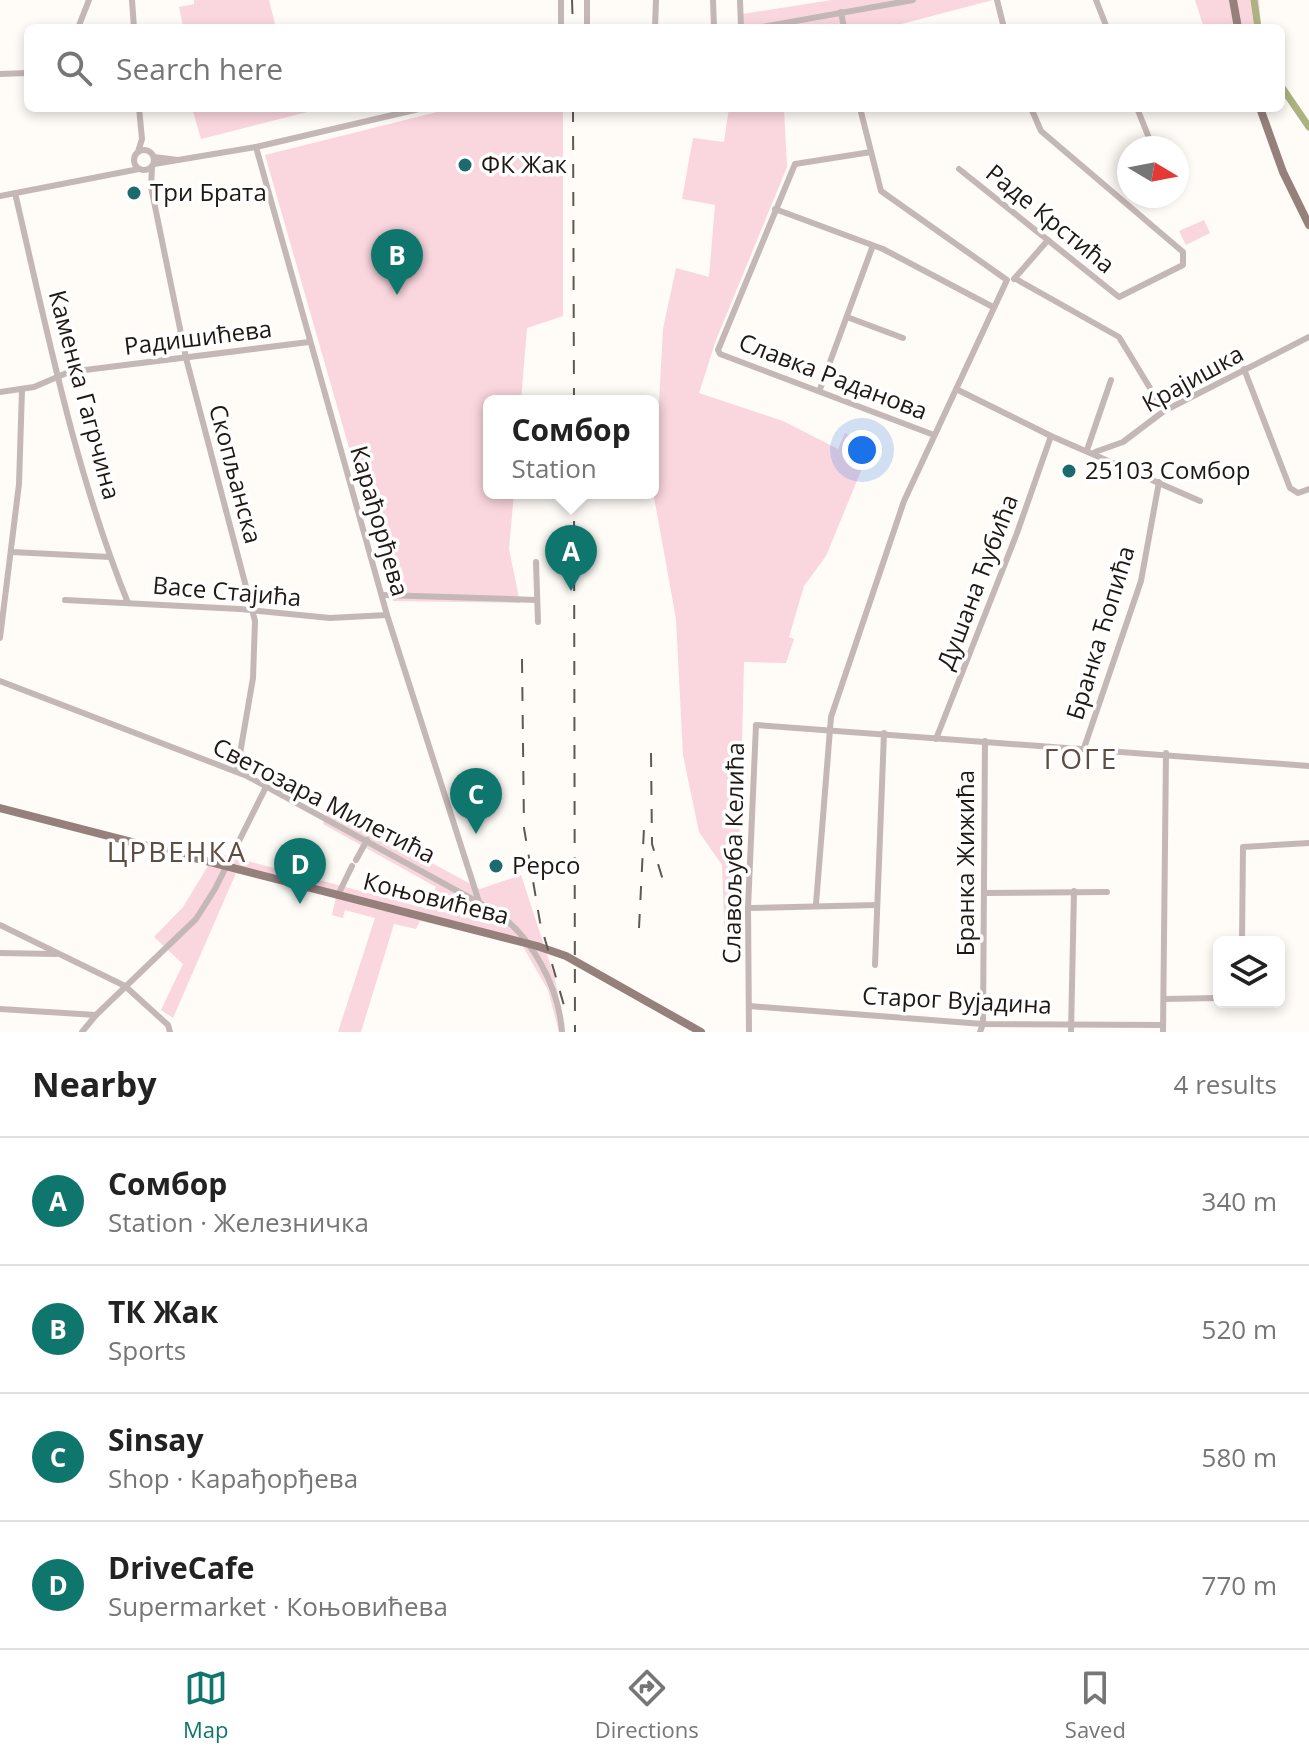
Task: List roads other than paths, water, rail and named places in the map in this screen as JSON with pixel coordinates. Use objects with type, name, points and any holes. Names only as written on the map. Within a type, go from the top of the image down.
[{"type":"main road","points":[[1233,0],[1237,24]]},
{"type":"main road","points":[[1261,112],[1283,172],[1309,225]]},
{"type":"main road","name":"Коњовићева","points":[[0,808],[537,946],[566,956],[701,1032]]},
{"type":"street","points":[[80,24],[89,0]]},
{"type":"street","points":[[132,0],[134,24]]},
{"type":"street","points":[[561,0],[561,24]]},
{"type":"street","points":[[587,0],[587,24]]},
{"type":"street","points":[[655,24],[656,0]]},
{"type":"street","points":[[713,0],[714,24]]},
{"type":"street","points":[[740,0],[741,24]]},
{"type":"street","points":[[777,24],[913,0]]},
{"type":"street","points":[[997,0],[1003,24]]},
{"type":"street","points":[[1096,0],[1105,24]]},
{"type":"street","points":[[841,12],[843,24]]},
{"type":"street","points":[[0,74],[24,73]]},
{"type":"street","points":[[139,112],[142,139],[152,160]]},
{"type":"street","points":[[136,155],[152,160],[185,160],[406,112]]},
{"type":"street","points":[[861,112],[881,191],[1007,280],[1016,279],[1119,337],[1164,411]]},
{"type":"street","name":"Раде Крстића","points":[[959,169],[1119,297],[1183,265],[1183,252],[1041,131],[1033,112]]},
{"type":"street","points":[[1139,112],[1148,136]]},
{"type":"street","points":[[115,172],[136,155],[142,139]]},
{"type":"street","name":"Карађорђева","points":[[256,147],[387,615],[479,902]]},
{"type":"street","points":[[871,152],[799,162],[792,170],[775,209],[872,248],[883,249],[993,307]]},
{"type":"street","name":"Скопљанска","points":[[136,155],[151,187]]},
{"type":"street","points":[[0,196],[115,172],[141,170],[152,160]]},
{"type":"street","name":"Скопљанска","points":[[152,160],[151,187],[186,358],[255,621],[253,678],[237,771]]},
{"type":"street","name":"Каменка Гагрчина","points":[[15,193],[58,376],[110,557],[128,603]]},
{"type":"street","name":"Славка Раданова","points":[[775,209],[719,352],[934,435]]},
{"type":"street","points":[[1016,279],[1048,240]]},
{"type":"street","points":[[820,389],[872,248]]},
{"type":"street","points":[[816,904],[827,729],[889,541],[934,435],[1007,280]]},
{"type":"street","points":[[847,317],[903,338]]},
{"type":"street","name":"Крајишка","points":[[1091,451],[1123,442],[1164,411],[1309,337]]},
{"type":"street","name":"Радишићева","points":[[0,392],[22,390],[69,372],[309,342]]},
{"type":"street","points":[[1244,369],[1293,491],[1298,493],[1309,489]]},
{"type":"street","points":[[1091,451],[1111,380]]},
{"type":"street","name":"Славка Раданова","points":[[956,389],[1051,436],[1200,501]]},
{"type":"street","points":[[0,638],[21,460],[22,390]]},
{"type":"street","name":"Душана Ћубића","points":[[936,739],[1017,533],[1051,436]]},
{"type":"street","name":"Бранка Ћопића","points":[[1084,748],[1141,581],[1159,482]]},
{"type":"street","points":[[12,552],[110,557]]},
{"type":"street","points":[[536,562],[538,622]]},
{"type":"street","points":[[383,595],[537,600]]},
{"type":"street","name":"Васе Стајића","points":[[65,600],[253,610],[330,618],[387,615]]},
{"type":"street","name":"Светозара Милетића","points":[[0,681],[237,771],[506,918],[527,943],[553,989],[562,1032]]},
{"type":"street","name":"Славољуба Келића","points":[[749,1032],[748,908],[756,725],[827,729]]},
{"type":"street","points":[[827,729],[1309,766]]},
{"type":"street","points":[[875,965],[884,733]]},
{"type":"street","name":"Бранка Жижића","points":[[980,1032],[983,1024],[985,741]]},
{"type":"street","points":[[1163,1029],[1166,753]]},
{"type":"street","points":[[82,1032],[196,919],[227,867],[266,787]]},
{"type":"street","points":[[338,895],[367,840]]},
{"type":"street","points":[[1242,936],[1243,847],[1309,843]]},
{"type":"street","points":[[1070,1028],[1074,891]]},
{"type":"street","points":[[984,893],[1107,892]]},
{"type":"street","points":[[748,908],[816,904],[877,905]]},
{"type":"street","points":[[0,925],[125,986],[170,1030]]},
{"type":"street","points":[[0,953],[58,954]]},
{"type":"street","points":[[1164,999],[1213,998]]},
{"type":"street","name":"Старог Вујадина","points":[[749,1006],[983,1024],[1163,1029]]},
{"type":"street","points":[[0,1009],[96,1015]]},
{"type":"waterway","points":[[1254,0],[1257,24]]},
{"type":"waterway","points":[[1285,92],[1309,127]]},
{"type":"railway","points":[[572,0],[573,24]]},
{"type":"railway","points":[[573,112],[574,395]]},
{"type":"railway","points":[[574,499],[575,1032]]},
{"type":"railway","points":[[522,659],[524,828],[540,922],[567,1016]]},
{"type":"railway","points":[[651,753],[652,844],[665,887]]},
{"type":"railway","points":[[639,928],[644,828]]},
{"type":"place","name":"ФК Жак","points":[[465,165]]},
{"type":"place","name":"Три Брата","points":[[134,193]]},
{"type":"place","name":"ТК Жак","points":[[397,295]]},
{"type":"place","name":"25103 Сомбор","points":[[1069,471]]},
{"type":"place","name":"Сомбор","points":[[571,591]]},
{"type":"place","name":"Sinsay","points":[[476,834]]},
{"type":"place","name":"Pepco","points":[[496,866]]},
{"type":"place","name":"DriveCafe","points":[[300,904]]},
{"type":"district","name":"ГОГЕ","points":[[1081,759]]},
{"type":"district","name":"ЦРВЕНКА","points":[[177,852]]}]
